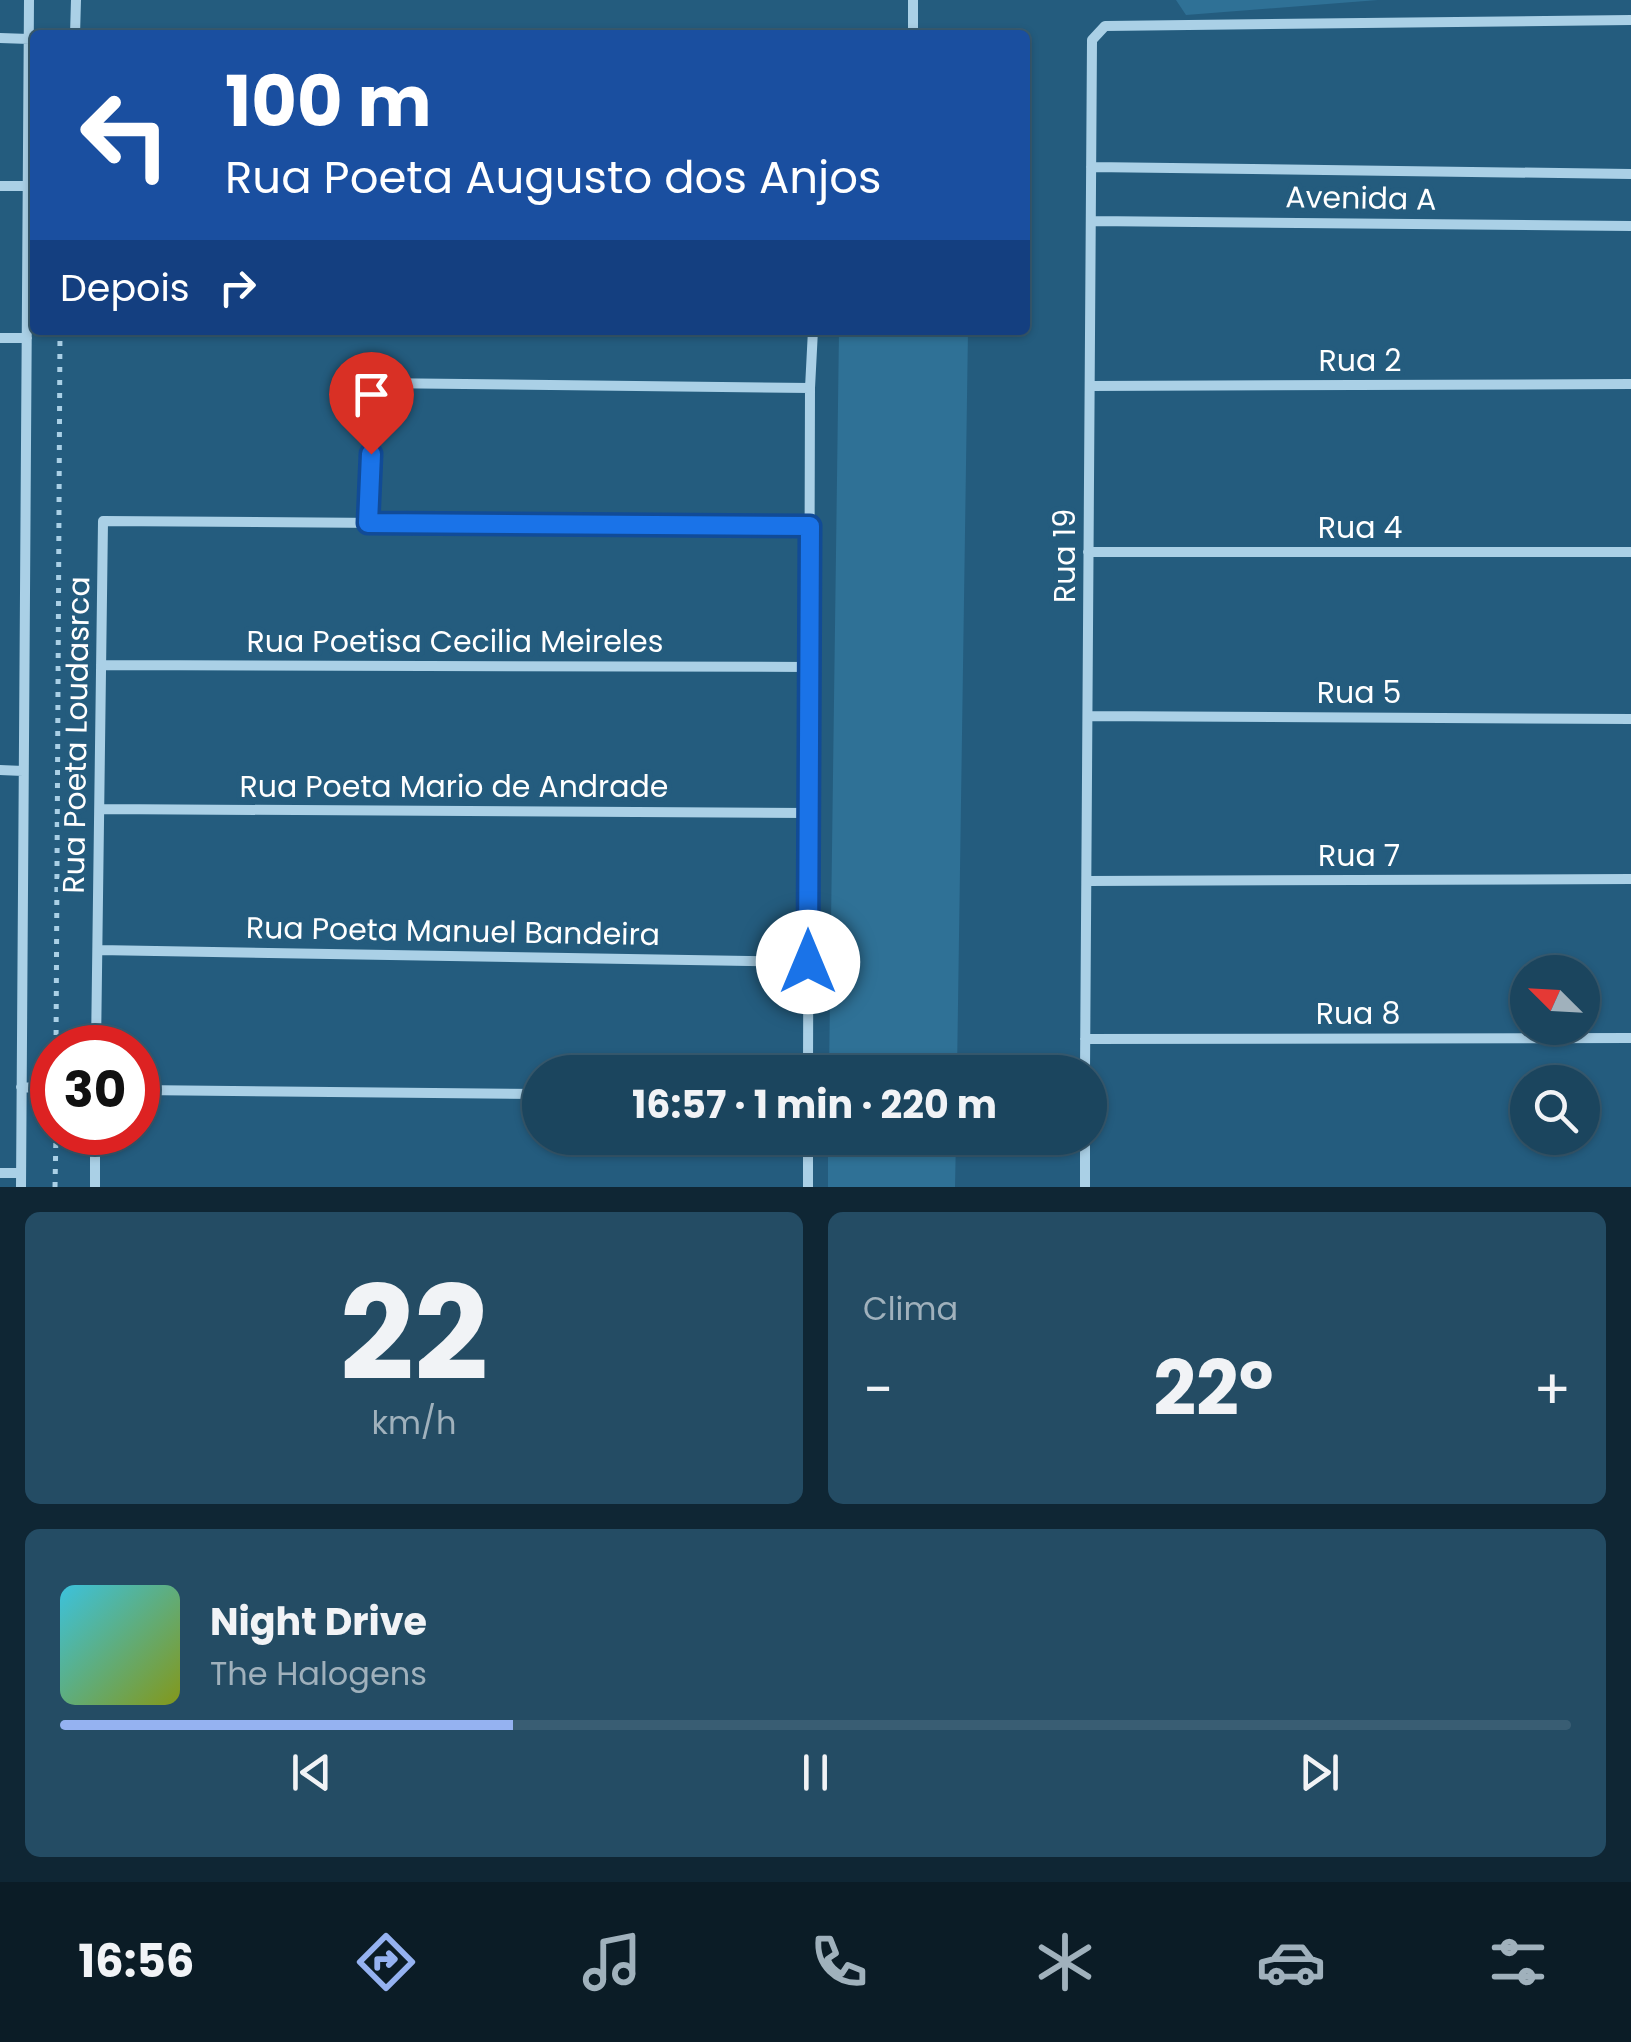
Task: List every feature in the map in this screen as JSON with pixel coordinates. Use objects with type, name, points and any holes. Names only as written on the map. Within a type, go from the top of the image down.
[{"type":"street","points":[[29,0],[30,54]]},
{"type":"street","points":[[75,30],[76,0]]},
{"type":"street","points":[[913,0],[913,30]]},
{"type":"street","name":"Rua 19","points":[[1086,1055],[1092,40],[1106,26],[1631,20]]},
{"type":"street","points":[[0,38],[28,39]]},
{"type":"street","name":"Avenida A","points":[[1091,167],[1631,174]]},
{"type":"street","points":[[0,186],[30,186]]},
{"type":"street","name":"Avenida A","points":[[1091,220],[1631,226]]},
{"type":"street","points":[[21,1187],[30,224]]},
{"type":"street","points":[[808,1055],[813,335]]},
{"type":"street","points":[[0,338],[27,338]]},
{"type":"street","points":[[810,388],[374,384],[368,523],[810,526]]},
{"type":"street","name":"Rua 2","points":[[1090,386],[1631,384]]},
{"type":"street","name":"Rua Poeta Loudasrca","points":[[96,1025],[103,520],[368,523]]},
{"type":"street","name":"Rua 4","points":[[1088,552],[1631,552]]},
{"type":"street","name":"Rua Poetisa Cecilia Meireles","points":[[102,665],[809,667]]},
{"type":"street","name":"Rua 5","points":[[1088,716],[1631,719]]},
{"type":"street","points":[[0,770],[23,771]]},
{"type":"street","name":"Rua Poeta Mario de Andrade","points":[[100,809],[808,813]]},
{"type":"street","name":"Rua 7","points":[[1086,881],[1631,879]]},
{"type":"street","name":"Rua Poeta Manuel Bandeira","points":[[98,950],[808,962]]},
{"type":"street","name":"Rua 8","points":[[1086,1039],[1631,1038]]},
{"type":"street","points":[[22,1086],[30,1087]]},
{"type":"street","points":[[160,1090],[522,1094]]},
{"type":"street","points":[[94,1187],[95,1155]]},
{"type":"street","points":[[808,1155],[808,1187]]},
{"type":"street","points":[[1085,1155],[1085,1187]]},
{"type":"street","points":[[0,1172],[21,1173]]},
{"type":"path","points":[[56,1025],[60,335]]},
{"type":"path","points":[[55,1187],[56,1155]]},
{"type":"shaded area","points":[[1176,0],[1378,0],[1186,15]]},
{"type":"shaded area","points":[[839,335],[968,335],[957,1055],[829,1055]]},
{"type":"shaded area","points":[[828,1155],[956,1155],[955,1187],[828,1187]]},
{"type":"route","points":[[371,454],[368,523],[810,526],[808,962]]}]
